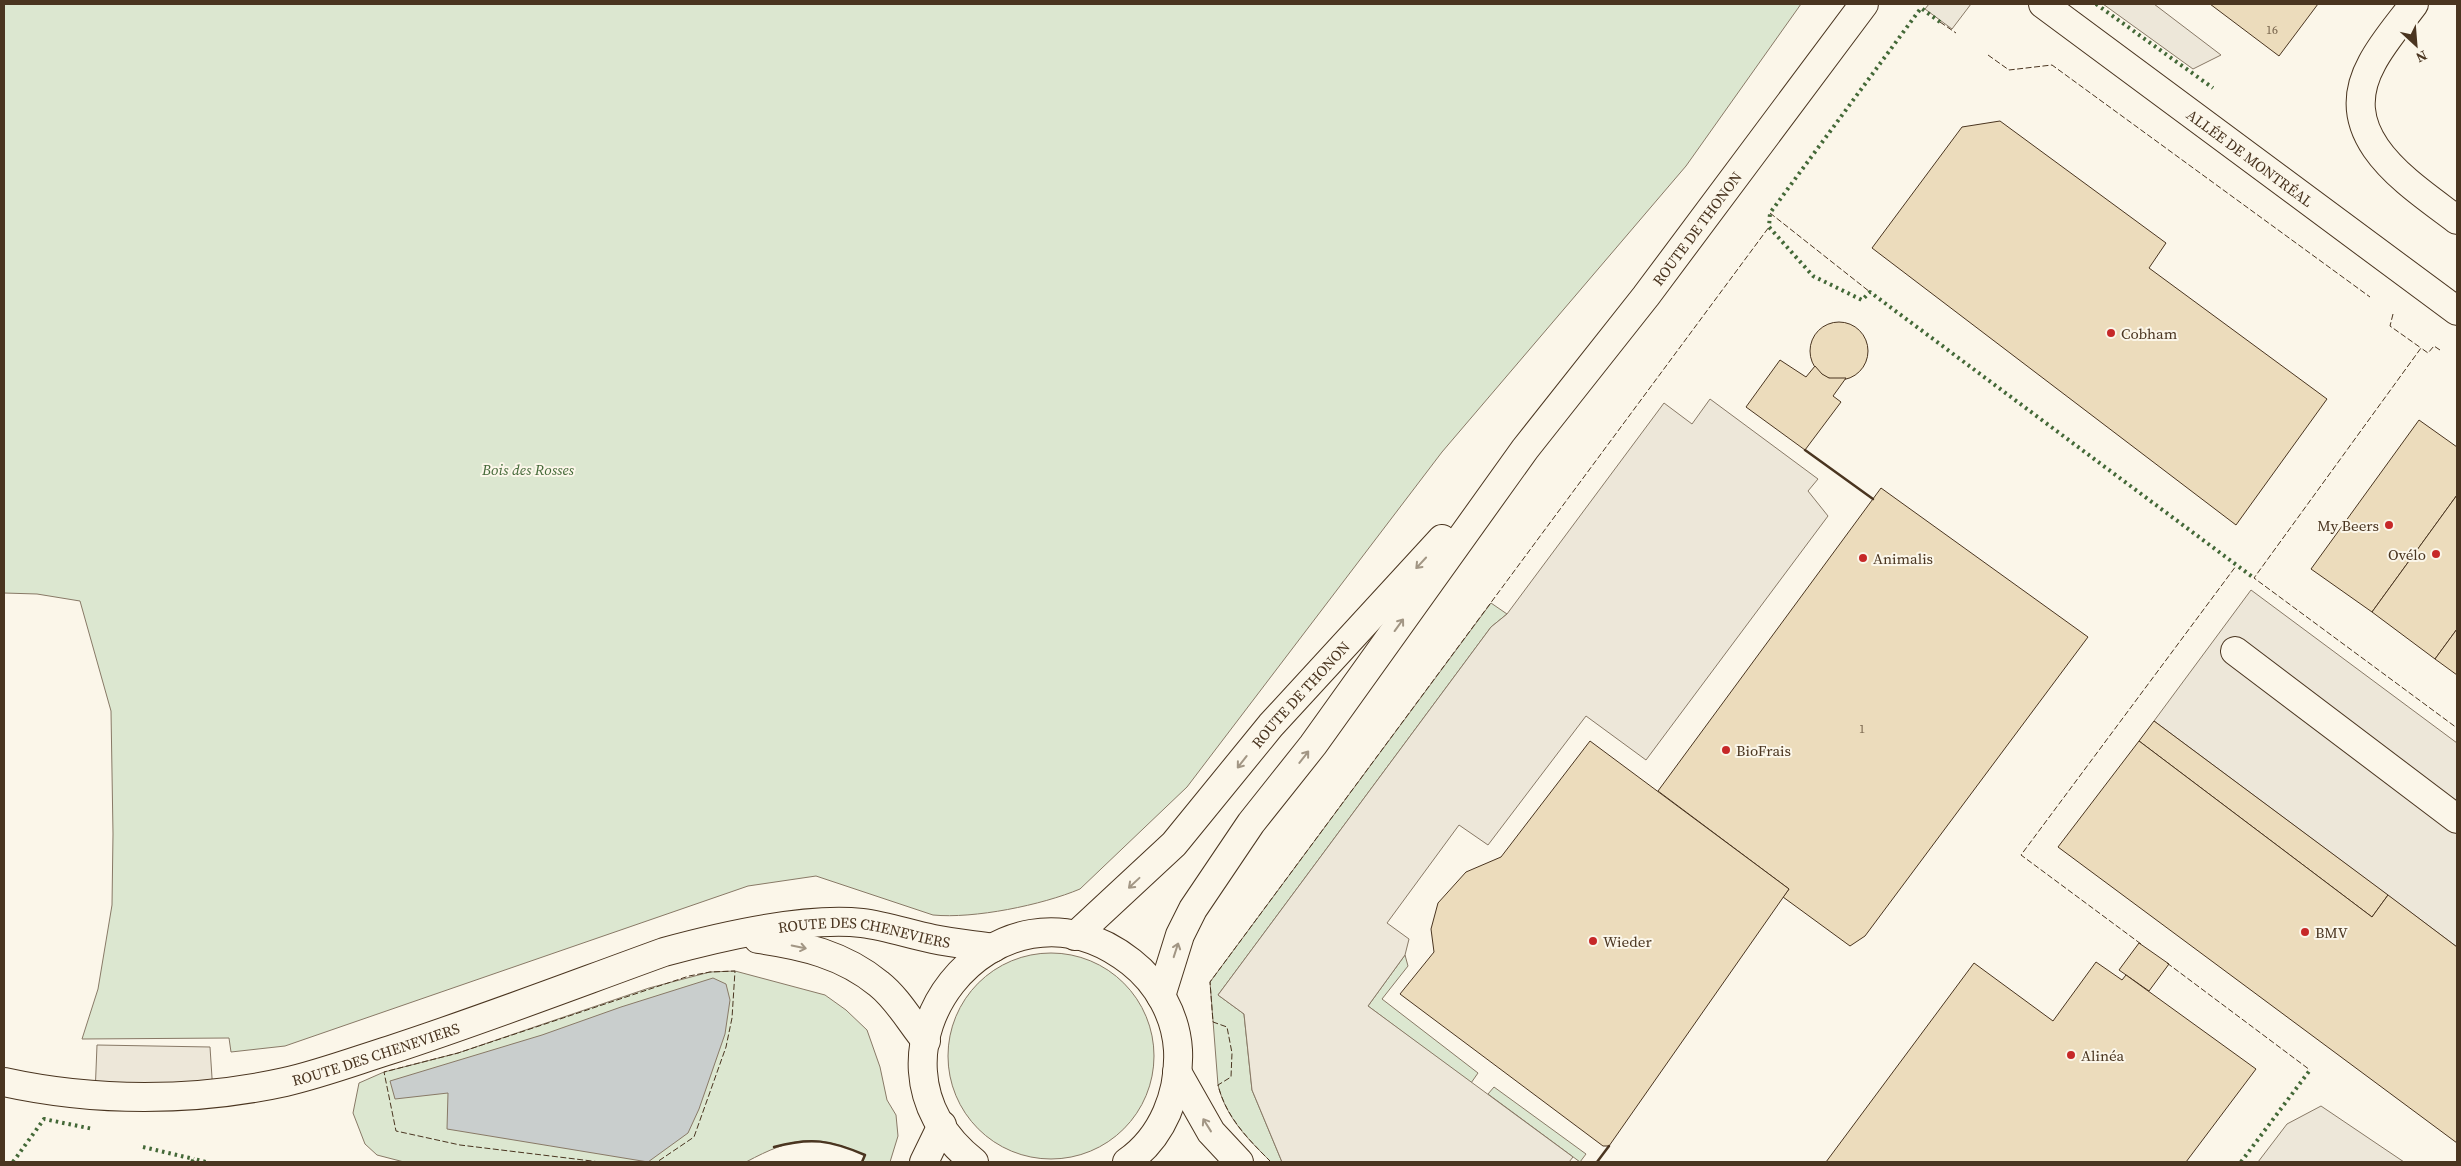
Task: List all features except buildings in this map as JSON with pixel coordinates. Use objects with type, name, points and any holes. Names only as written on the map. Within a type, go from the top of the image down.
[{"type":"main road","name":"ROUTE DE THONON","points":[[1161,996],[1180,935],[1193,909],[1251,823],[1313,745],[1525,449],[1652,288],[1864,4]]},
{"type":"main road","name":"ALLÉE DE MONTRÉAL","points":[[2043,4],[2457,312]]},
{"type":"main road","points":[[2414,4],[2372,62],[2361,92],[2362,110],[2366,128],[2373,143],[2392,170],[2457,220]]},
{"type":"main road","name":"ROUTE DE THONON","points":[[1075,936],[1174,844],[1271,725],[1525,449]]},
{"type":"main road","points":[[2234,651],[2457,819]]},
{"type":"main road","name":"ROUTE DES CHENEVIERS","points":[[4,1082],[38,1090],[126,1096],[213,1093],[287,1082],[432,1036],[664,952],[734,936],[796,926],[838,922],[881,927],[935,939],[992,948]]},
{"type":"main road","points":[[974,1162],[954,1142],[942,1125],[927,1091],[924,1066],[926,1041],[932,1016],[951,981],[970,962],[992,948],[1023,936],[1044,934],[1075,936],[1106,946],[1125,957],[1141,971],[1161,996],[1175,1032],[1177,1072],[1170,1106],[1160,1126],[1146,1145],[1127,1162]]},
{"type":"main road","name":"ROUTE DES CHENEVIERS","points":[[734,936],[813,949],[845,962],[880,985],[926,1041]]},
{"type":"main road","points":[[1177,1072],[1211,1132],[1239,1162]]},
{"type":"main road","points":[[924,1162],[942,1125]]},
{"type":"green space","name":"Bois des Rosses","points":[[4,4],[1801,4],[1686,166],[1442,452],[1187,787],[1080,889],[1008,910],[950,916],[933,915],[816,876],[748,886],[285,1046],[231,1052],[229,1038],[82,1039],[98,989],[112,905],[111,711],[80,601],[37,594],[4,593]]},
{"type":"green space","points":[[1491,603],[1507,614],[1491,627],[1218,995],[1244,1014],[1252,1090],[1282,1162],[1271,1162],[1232,1118],[1222,1097],[1218,1085],[1210,982]]},
{"type":"green space","points":[[1051,953],[1071,955],[1090,961],[1124,983],[1146,1017],[1152,1036],[1154,1056],[1152,1076],[1146,1095],[1124,1129],[1090,1151],[1071,1157],[1051,1159],[1031,1157],[1012,1151],[978,1129],[956,1095],[950,1076],[948,1056],[950,1036],[956,1017],[978,983],[1012,961],[1031,955]]},
{"type":"green space","points":[[1405,955],[1408,966],[1382,999],[1478,1073],[1471,1083],[1368,1006]]},
{"type":"green space","points":[[735,971],[825,995],[846,1010],[867,1030],[880,1067],[887,1100],[896,1115],[898,1136],[890,1162],[862,1162],[865,1155],[832,1143],[818,1141],[804,1141],[777,1147],[746,1162],[404,1162],[377,1155],[365,1144],[353,1113],[359,1083],[384,1072],[458,1053],[649,988],[710,972]]},
{"type":"green space","points":[[1494,1087],[1586,1154],[1580,1162],[1488,1094]]},
{"type":"shaded area","points":[[1929,4],[1971,4],[1952,29],[1925,9]]},
{"type":"shaded area","points":[[2103,4],[2154,4],[2221,55],[2193,69]]},
{"type":"shaded area","points":[[1710,399],[1818,479],[1808,491],[1828,516],[1646,760],[1586,716],[1488,845],[1459,825],[1387,923],[1409,939],[1405,955],[1368,1006],[1573,1157],[1569,1162],[1282,1162],[1252,1090],[1244,1014],[1218,995],[1491,627],[1507,614],[1664,403],[1692,424]]},
{"type":"shaded area","points":[[2251,590],[2457,743],[2457,947],[2154,721]]},
{"type":"shaded area","points":[[713,978],[726,984],[730,1000],[725,1034],[699,1109],[688,1133],[648,1162],[447,1129],[448,1093],[395,1099],[390,1081],[542,1035],[621,1007]]},
{"type":"shaded area","points":[[97,1045],[210,1047],[213,1093],[95,1095]]},
{"type":"shaded area","points":[[2321,1106],[2404,1162],[2258,1162],[2287,1124]]},
{"type":"hedge","points":[[2096,4],[2213,88]]},
{"type":"hedge","points":[[1940,22],[1921,8],[1770,213],[1769,227],[1813,276],[1862,300],[1870,292],[2254,578]]},
{"type":"hedge","points":[[2241,1162],[2310,1070]]},
{"type":"hedge","points":[[13,1162],[44,1119],[93,1129]]},
{"type":"hedge","points":[[143,1147],[194,1159]]},
{"type":"hedge","points":[[192,1162],[194,1159],[206,1162]]},
{"type":"fence","points":[[1940,22],[1956,33]]},
{"type":"fence","points":[[1988,55],[2009,70],[2052,65],[2370,297]]},
{"type":"fence","points":[[1770,213],[1870,292]]},
{"type":"fence","points":[[1271,1162],[1239,1127],[1222,1097],[1218,1085],[1231,1077],[1232,1053],[1227,1027],[1213,1022],[1210,982],[1769,227]]},
{"type":"fence","points":[[2393,314],[2390,326],[2421,348]]},
{"type":"fence","points":[[2440,350],[2434,346],[2428,353],[2421,348],[2254,578],[2457,728]]},
{"type":"fence","points":[[2141,944],[2021,855],[2236,566]]},
{"type":"fence","points":[[2167,963],[2310,1070]]},
{"type":"fence","points":[[600,1162],[460,1145],[396,1131],[384,1072],[458,1053],[689,976],[710,972],[735,971],[732,1018],[726,1047],[694,1137],[657,1162]]},
{"type":"wall","points":[[1805,450],[1873,499]]},
{"type":"wall","points":[[774,1147],[810,1141],[831,1143],[865,1155],[862,1162]]},
{"type":"wall","points":[[1597,1162],[1609,1146]]},
{"type":"place","name":"Cobham","points":[[2111,333]]},
{"type":"place","name":"My Beers","points":[[2389,525]]},
{"type":"place","name":"Ovélo","points":[[2436,554]]},
{"type":"place","name":"Animalis","points":[[1863,558]]},
{"type":"place","name":"BioFrais","points":[[1726,750]]},
{"type":"place","name":"BMV","points":[[2305,932]]},
{"type":"place","name":"Wieder","points":[[1593,941]]},
{"type":"place","name":"Alinéa","points":[[2071,1055]]}]
